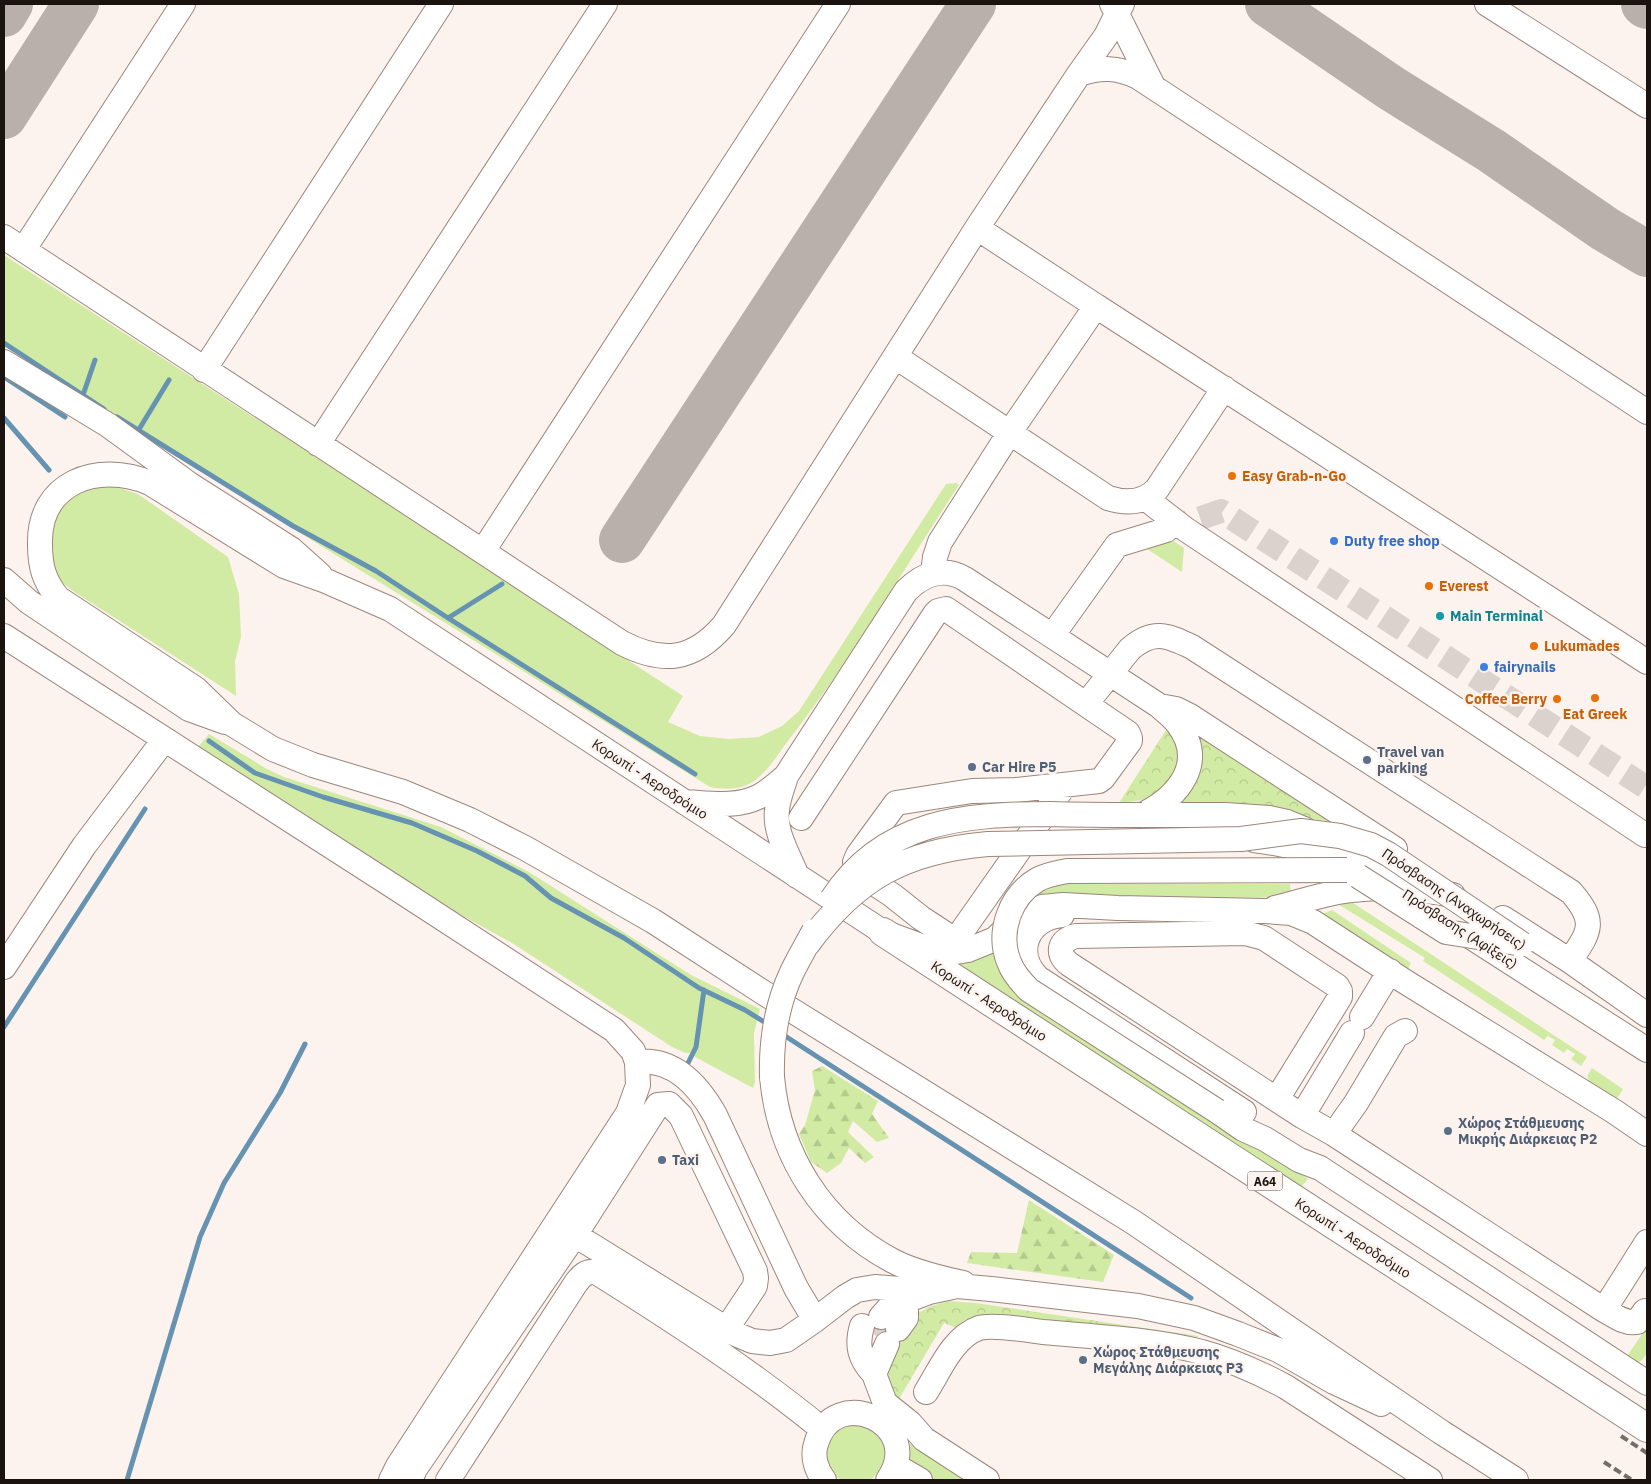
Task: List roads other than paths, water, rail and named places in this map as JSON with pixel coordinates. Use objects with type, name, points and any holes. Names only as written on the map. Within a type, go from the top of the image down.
[{"type":"highway","name":"Κορωπί - Αεροδρόμιο","points":[[884,932],[1647,1428]]},
{"type":"street","points":[[24,249],[183,4]]},
{"type":"street","points":[[204,370],[441,4]]},
{"type":"street","points":[[318,444],[605,4]]},
{"type":"street","points":[[483,551],[838,4]]},
{"type":"street","points":[[1487,4],[1647,106]]},
{"type":"street","points":[[4,237],[622,643],[648,654],[672,656],[696,649],[706,643],[724,624],[977,228],[1106,36],[1117,7]]},
{"type":"street","points":[[1117,7],[1153,86]]},
{"type":"street","points":[[1079,74],[1095,69],[1124,70],[1138,77],[1647,412]]},
{"type":"street","points":[[977,228],[1647,662]]},
{"type":"street","points":[[933,573],[935,557],[940,542],[1010,432],[1096,306]]},
{"type":"street","points":[[896,357],[1108,498],[1126,503],[1152,495],[1158,489],[1224,388]]},
{"type":"street","points":[[4,362],[108,425],[189,484],[291,549],[326,581]]},
{"type":"street","points":[[326,581],[284,566],[136,477],[109,474],[92,476],[58,492],[48,505],[39,532],[40,561],[44,577],[58,598],[196,689],[232,724],[254,739],[290,757],[403,792],[470,820],[525,848],[653,921],[764,993],[1133,1222],[1441,1432],[1516,1480]]},
{"type":"street","points":[[1145,498],[1185,529],[1645,835]]},
{"type":"street","points":[[1052,636],[1117,545],[1166,530]]},
{"type":"street","points":[[684,802],[731,804],[746,802],[759,797],[786,776],[906,590],[916,581],[933,573],[942,572],[958,575],[1158,706],[1178,724],[1190,750],[1187,776],[1170,798],[1159,807],[1143,815]]},
{"type":"street","points":[[4,580],[29,602],[189,709],[232,724]]},
{"type":"street","name":"Κορωπί - Αεροδρόμιο","points":[[326,581],[390,609],[884,932]]},
{"type":"street","points":[[801,818],[935,614],[941,610],[949,611],[1128,733],[1130,742],[1099,782],[1064,786],[972,791],[896,803],[858,855],[856,862],[857,872],[947,935],[954,936],[960,934],[1064,786]]},
{"type":"street","points":[[1086,704],[1138,641],[1159,635],[1168,636],[1192,647],[1571,892],[1585,911],[1588,925],[1586,936],[1570,961]]},
{"type":"street","points":[[4,636],[614,1030],[633,1051],[637,1062],[638,1085],[628,1113],[398,1466],[391,1480]]},
{"type":"street","points":[[1158,706],[1176,709],[1190,716],[1570,961],[1647,1015]]},
{"type":"street","points":[[4,967],[84,846],[164,740]]},
{"type":"street","points":[[807,745],[837,765]]},
{"type":"street","points":[[786,776],[777,808],[776,820],[797,876]]},
{"type":"street","name":"Πρόσβασης (Αφίξεις)","points":[[807,945],[824,911],[840,887],[860,865],[879,850],[910,833],[952,820],[1005,814],[1225,815],[1269,818],[1304,828],[1647,1050]]},
{"type":"street","name":"Πρόσβασης (Αναχωρήσεις)","points":[[1242,838],[1301,832],[1340,836],[1371,845],[1388,854],[1647,1027]]},
{"type":"street","points":[[991,1289],[951,1280],[908,1267],[868,1245],[844,1226],[823,1204],[804,1179],[790,1152],[780,1123],[772,1077],[772,1062],[775,1031],[781,1001],[792,972],[807,945],[825,920],[847,898],[898,864],[927,854],[957,847],[988,844],[1242,838],[1307,850],[1327,858],[1352,873],[1647,1062]]},
{"type":"street","points":[[1352,873],[1067,871],[1051,874],[1039,879],[1022,893],[1013,904],[1007,919],[1005,933],[1006,953],[1014,972],[1029,990],[1243,1129],[1299,1160],[1320,1168],[1644,1374]]},
{"type":"street","points":[[1265,911],[1336,892],[1394,887],[1472,899]]},
{"type":"street","points":[[884,932],[929,949],[956,952],[968,950],[995,939],[1013,922],[1028,912],[1042,907],[1063,905],[1291,913],[1313,922],[1404,982],[1607,1107],[1647,1134]]},
{"type":"street","points":[[1118,908],[1082,914],[1060,915],[1041,921],[1031,932],[1025,945],[1025,953],[1031,970],[1038,978],[1310,1155],[1320,1168]]},
{"type":"street","points":[[1446,932],[1522,944]]},
{"type":"street","points":[[1277,1099],[1340,997],[1340,991],[1337,986],[1264,938],[1245,933],[1076,936],[1068,938],[1063,942],[1061,955],[1069,964],[1302,1116],[1334,1134],[1604,1310],[1631,1323],[1637,1322],[1645,1311]]},
{"type":"street","points":[[1302,1116],[1390,971]]},
{"type":"street","points":[[1334,1134],[1356,1103],[1396,1036],[1405,1031]]},
{"type":"street","points":[[637,1062],[658,1062],[674,1069],[704,1095],[796,1288],[815,1320]]},
{"type":"street","points":[[410,1480],[415,1469],[575,1235],[658,1105],[669,1104],[681,1116],[755,1271],[755,1286],[727,1328]]},
{"type":"street","points":[[575,1235],[727,1328],[752,1341],[770,1342],[786,1340],[845,1296],[866,1288],[892,1288],[929,1292]]},
{"type":"street","points":[[1604,1310],[1647,1242]]},
{"type":"street","points":[[448,1480],[576,1283],[582,1275],[589,1272],[596,1272],[690,1332],[784,1398],[822,1429]]},
{"type":"street","points":[[920,1480],[892,1473],[897,1451],[874,1374],[868,1367],[860,1349],[858,1338],[880,1328],[906,1302],[929,1292],[957,1286],[1138,1306],[1194,1318],[1278,1350],[1334,1382],[1441,1432]]},
{"type":"street","points":[[874,1374],[880,1328]]},
{"type":"street","points":[[926,1392],[955,1345],[968,1333],[980,1328],[1015,1329],[1165,1344],[1204,1353],[1267,1377],[1286,1387],[1430,1480]]},
{"type":"street","points":[[824,1480],[817,1469],[814,1454],[815,1445],[822,1429],[840,1415],[856,1412],[888,1421],[924,1439],[987,1480]]},
{"type":"street","points":[[888,1421],[910,1423],[924,1439]]},
{"type":"waterway","points":[[4,343],[104,409]]},
{"type":"waterway","points":[[83,395],[95,360]]},
{"type":"waterway","points":[[4,377],[65,417]]},
{"type":"waterway","points":[[138,431],[169,380]]},
{"type":"waterway","points":[[117,417],[293,526],[376,571],[695,774]]},
{"type":"waterway","points":[[4,418],[49,470]]},
{"type":"waterway","points":[[448,618],[502,584]]},
{"type":"waterway","points":[[209,741],[255,773],[323,797],[412,823],[477,851],[525,876],[551,898],[624,938],[699,988],[745,1010],[769,1025]]},
{"type":"waterway","points":[[4,1027],[145,809]]},
{"type":"waterway","points":[[688,1063],[696,1047],[704,990]]},
{"type":"waterway","points":[[782,1034],[1191,1298]]},
{"type":"waterway","points":[[127,1480],[200,1237],[224,1183],[280,1093],[305,1044]]},
{"type":"tunnel","points":[[1166,530],[1221,511],[1647,788]]},
{"type":"tunnel","points":[[879,1338],[890,1323]]},
{"type":"railway","points":[[1621,1436],[1647,1453]]},
{"type":"railway","points":[[1604,1462],[1632,1480]]},
{"type":"place","name":"Easy Grab-n-Go","points":[[1232,476]]},
{"type":"place","name":"Duty free shop","points":[[1334,541]]},
{"type":"place","name":"Everest","points":[[1429,586]]},
{"type":"place","name":"Main Terminal","points":[[1440,616]]},
{"type":"place","name":"Lukumades","points":[[1534,646]]},
{"type":"place","name":"fairynails","points":[[1484,667]]},
{"type":"place","name":"Eat Greek","points":[[1595,698]]},
{"type":"place","name":"Coffee Berry","points":[[1557,699]]},
{"type":"place","name":"Travel van parking","points":[[1367,760]]},
{"type":"place","name":"Car Hire P5","points":[[972,767]]},
{"type":"place","name":"Χώρος Στάθμευσης Μικρής Διάρκειας P2","points":[[1448,1131]]},
{"type":"place","name":"Taxi","points":[[662,1160]]},
{"type":"place","name":"Χώρος Στάθμευσης Μεγάλης Διάρκειας P3","points":[[1083,1360]]}]
